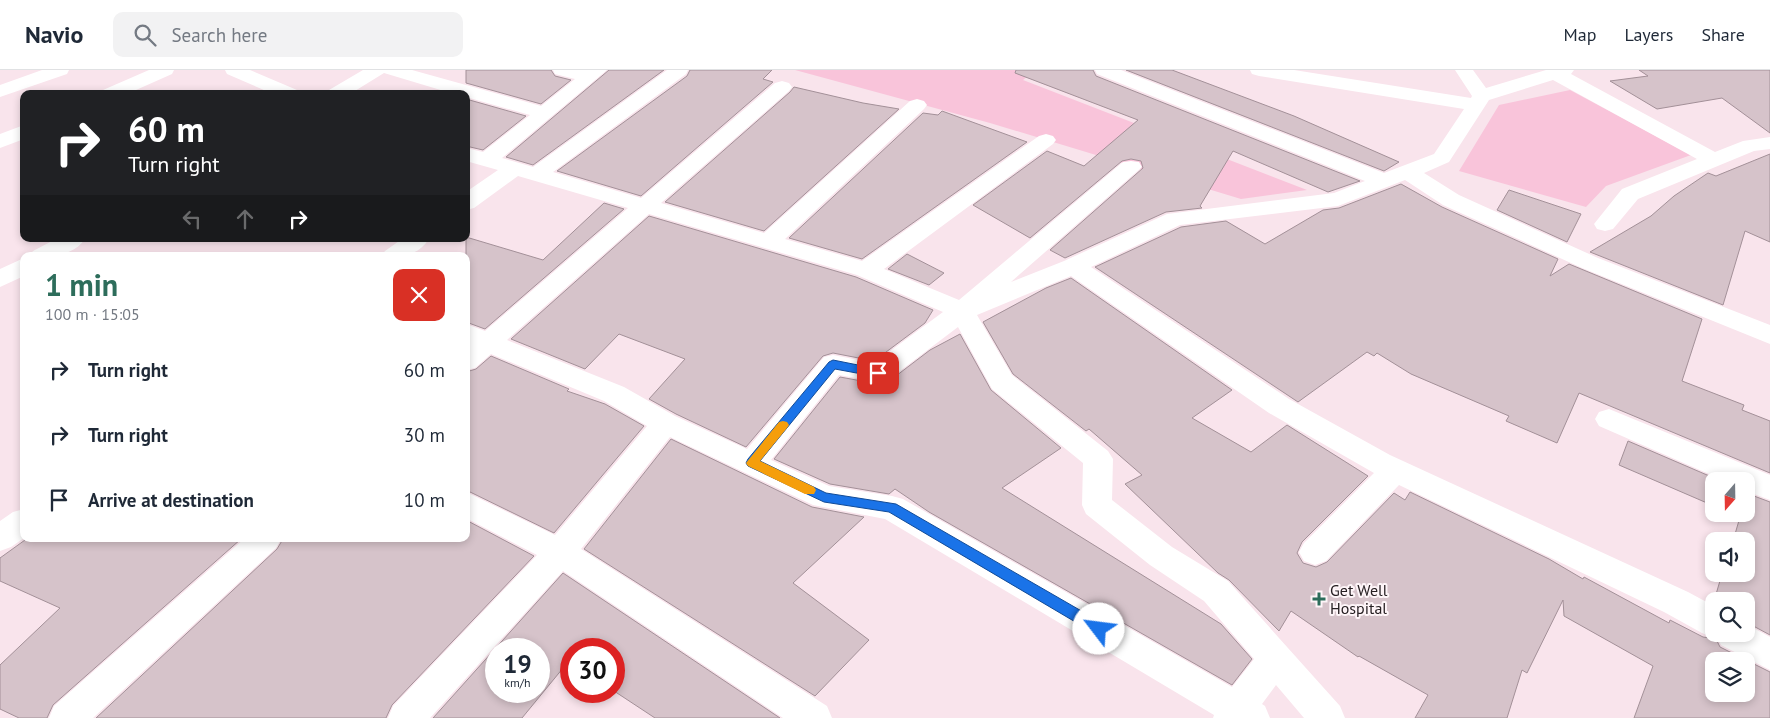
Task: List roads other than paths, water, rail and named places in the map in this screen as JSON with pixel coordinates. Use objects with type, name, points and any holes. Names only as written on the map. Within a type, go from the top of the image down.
[{"type":"street","points":[[0,91],[60,70]]},
{"type":"street","points":[[119,90],[165,70]]},
{"type":"street","points":[[234,70],[281,90]]},
{"type":"street","points":[[343,90],[376,70]]},
{"type":"street","points":[[391,70],[462,90]]},
{"type":"street","points":[[562,70],[593,74]]},
{"type":"street","points":[[470,201],[524,172],[679,70]]},
{"type":"street","points":[[1104,70],[1382,180]]},
{"type":"street","points":[[1259,70],[1479,100],[1560,72],[1715,160]]},
{"type":"street","points":[[1464,70],[1479,100]]},
{"type":"street","points":[[476,157],[544,113],[593,74]]},
{"type":"street","points":[[470,352],[477,338],[644,207],[782,87]]},
{"type":"street","points":[[470,92],[544,113]]},
{"type":"street","points":[[962,311],[1072,266],[1176,219],[1338,199],[1382,180],[1442,158],[1479,100]]},
{"type":"street","points":[[768,242],[916,105]]},
{"type":"street","points":[[0,142],[20,133]]},
{"type":"street","points":[[866,270],[1046,140]]},
{"type":"street","points":[[1605,224],[1630,194],[1750,145],[1770,143]]},
{"type":"street","points":[[476,157],[866,270],[962,311],[1002,382],[1098,459],[1097,505],[1161,556],[1216,591],[1327,718]]},
{"type":"street","points":[[752,463],[833,364],[878,373],[962,311],[1131,167]]},
{"type":"street","points":[[1406,171],[1451,200],[1590,263],[1770,335]]},
{"type":"street","points":[[49,252],[67,242]]},
{"type":"street","points":[[399,252],[413,242]]},
{"type":"street","points":[[1072,266],[1279,406],[1395,472],[1676,602],[1705,618]]},
{"type":"street","points":[[0,279],[20,268]]},
{"type":"street","points":[[477,338],[614,394],[666,423],[824,497],[892,508],[1240,715],[1274,659]]},
{"type":"street","points":[[1609,419],[1770,488]]},
{"type":"street","points":[[406,718],[560,552],[666,423]]},
{"type":"street","points":[[1315,552],[1395,472]]},
{"type":"street","points":[[470,506],[560,552],[814,718]]},
{"type":"street","points":[[0,538],[20,524]]},
{"type":"street","points":[[67,718],[262,542]]},
{"type":"street","points":[[1748,642],[1770,654]]},
{"type":"place","name":"Get Well Hospital","points":[[1319,599]]}]
